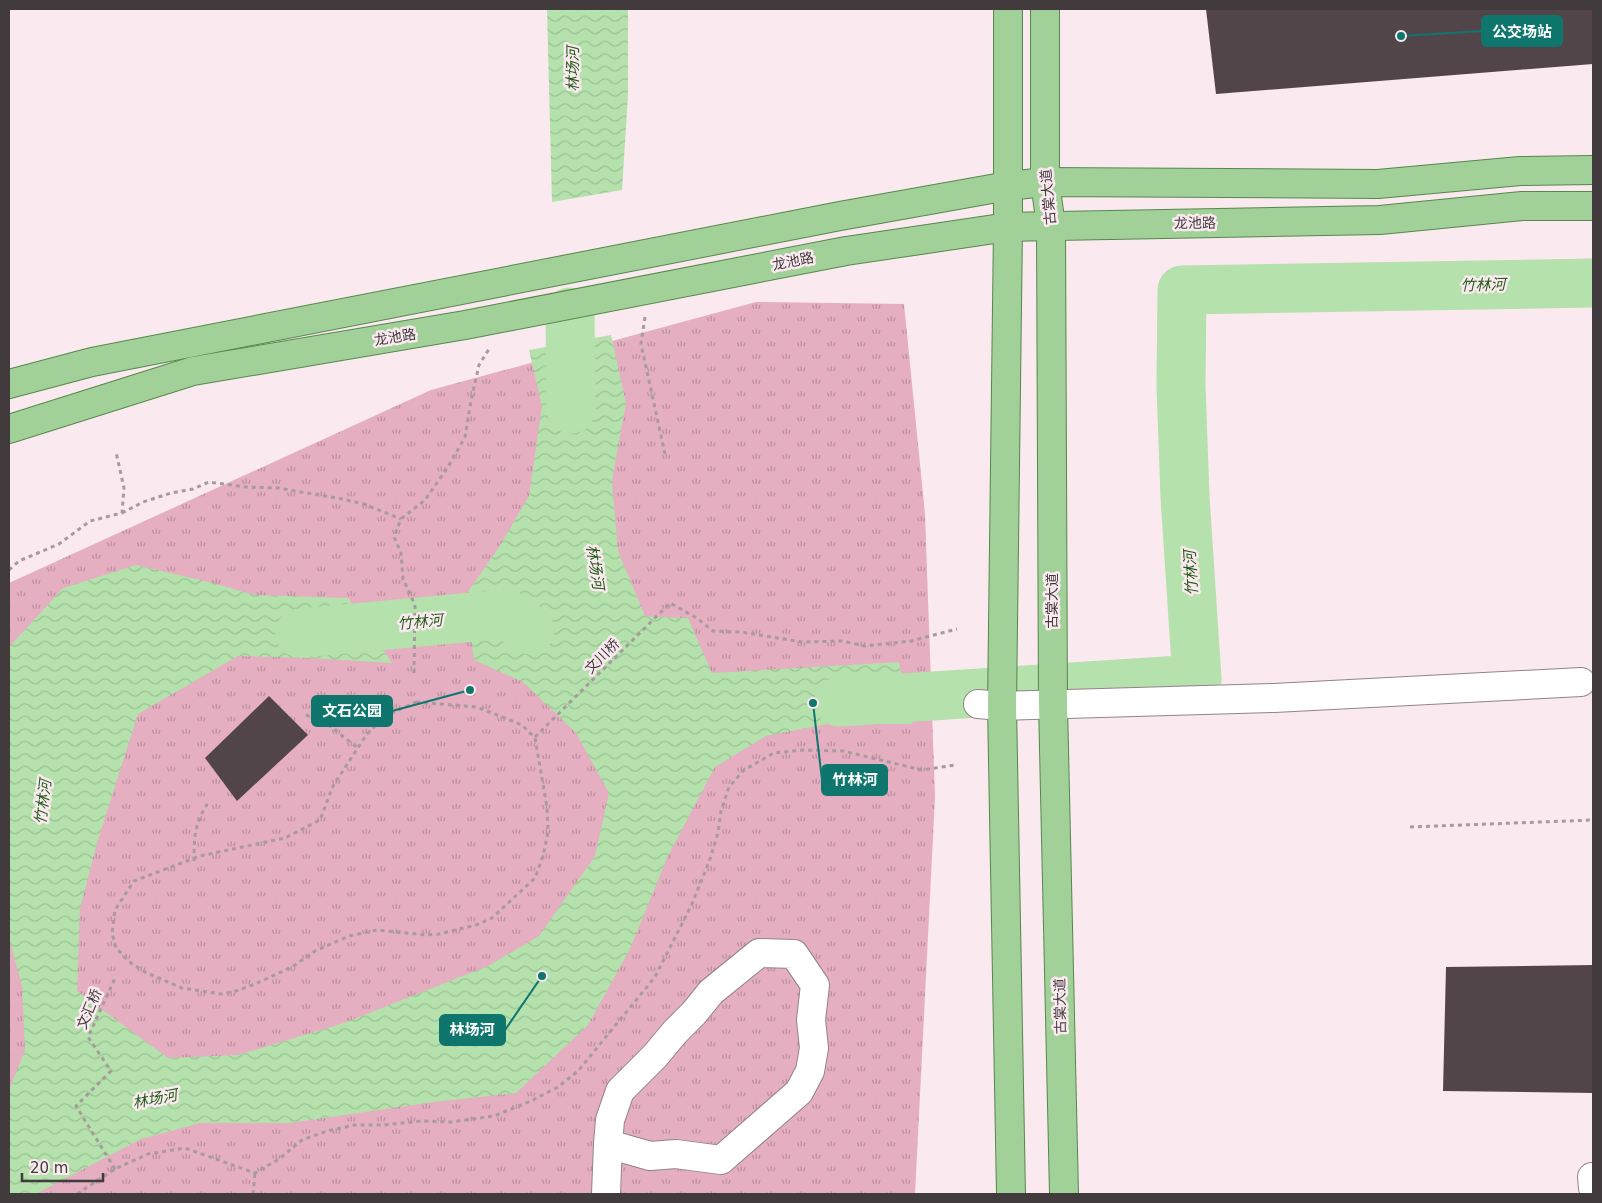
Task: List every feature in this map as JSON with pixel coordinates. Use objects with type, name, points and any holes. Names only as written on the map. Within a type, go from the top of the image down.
[{"type":"main road","points":[[1008,9],[1008,227],[990,705],[1011,1194]]},
{"type":"main road","name":"古棠大道","points":[[1045,9],[1045,182],[1051,226],[1053,704],[1064,1194]]},
{"type":"main road","points":[[9,384],[92,362],[840,216],[1008,186],[1045,182],[1378,184],[1520,170],[1593,170]]},
{"type":"main road","name":"龙池路","points":[[9,429],[193,371],[464,326],[846,251],[1008,227],[1380,220],[1522,206],[1593,206]]},
{"type":"lane","points":[[990,705],[1274,698],[1581,682]]},
{"type":"lane","points":[[606,1194],[608,1144],[610,1120],[620,1091],[655,1056],[674,1032],[694,1013],[711,992],[759,953],[794,954],[815,985],[811,1020],[814,1048],[810,1071],[799,1092],[721,1160],[676,1154],[650,1156],[608,1144]]},
{"type":"path","points":[[646,308],[641,344],[665,454]]},
{"type":"path","points":[[414,673],[415,605],[403,579],[401,553],[394,537],[401,520],[425,500],[448,467],[465,437],[479,365],[493,342]]},
{"type":"path","points":[[116,452],[124,488],[122,513]]},
{"type":"path","points":[[9,570],[19,561],[59,544],[90,521],[122,513],[143,502],[171,493],[193,489],[209,482],[246,487],[278,488],[342,499],[364,504],[401,520]]},
{"type":"path","name":"文川桥","points":[[534,738],[670,603],[697,618],[714,631],[740,632],[802,642],[842,641],[865,646],[911,641],[957,629]]},
{"type":"path","points":[[416,702],[477,707],[522,725],[534,738],[548,807],[548,832],[543,856],[535,878],[492,918],[439,934],[426,935],[377,930],[349,936],[315,951],[292,966],[255,984],[221,994],[182,988],[145,972],[130,963],[116,948],[112,933],[115,910],[134,881],[200,856],[285,838],[320,820],[333,786],[367,734],[386,716],[416,702]]},
{"type":"path","points":[[306,715],[327,724],[358,748]]},
{"type":"path","points":[[253,1194],[256,1173],[302,1140],[355,1124],[384,1125],[422,1121],[451,1122],[494,1116],[531,1101],[558,1087],[578,1071],[655,977],[688,914],[709,862],[718,833],[721,811],[729,787],[744,770],[774,753],[802,750],[843,751],[922,770],[955,765]]},
{"type":"path","points":[[194,861],[194,836],[200,815],[209,801]]},
{"type":"path","points":[[1410,826],[1593,820]]},
{"type":"path","name":"文汇桥","points":[[114,1169],[76,1106],[111,1071],[88,1037],[116,976]]},
{"type":"path","points":[[77,1194],[114,1169],[148,1154],[185,1148],[256,1173]]},
{"type":"green space","points":[[756,302],[904,304],[925,514],[935,797],[915,1194],[9,1194],[9,583],[431,390]]},
{"type":"water","points":[[547,9],[628,9],[628,95],[622,190],[552,202]]},
{"type":"water","points":[[611,335],[626,403],[612,481],[618,551],[645,616],[688,618],[712,673],[899,662],[912,724],[827,724],[766,736],[715,767],[668,856],[629,951],[588,1025],[516,1093],[434,1102],[290,1123],[200,1123],[141,1139],[36,1194],[9,1194],[9,1090],[25,1050],[22,986],[9,938],[9,647],[63,588],[136,565],[255,595],[348,598],[392,663],[238,656],[138,714],[97,843],[80,909],[77,991],[168,1058],[238,1055],[344,1023],[488,966],[539,936],[595,856],[609,793],[576,733],[523,682],[474,660],[465,596],[499,547],[529,496],[542,406],[529,350]]},
{"type":"building","points":[[1206,9],[1593,9],[1593,64],[1216,94]]},
{"type":"building","points":[[269,696],[308,735],[237,801],[205,758]]},
{"type":"building","points":[[1593,965],[1593,1093],[1443,1091],[1446,967]]},
{"type":"waterway","name":"竹林河","points":[[839,702],[1197,679],[1185,497],[1181,386],[1182,290],[1593,283]]},
{"type":"waterway","name":"林场河","points":[[570,312],[571,409]]},
{"type":"waterway","name":"竹林河","points":[[300,633],[506,614],[530,630]]},
{"type":"place","name":"公交场站","points":[[1401,36]]},
{"type":"place","name":"文石公园","points":[[470,690]]},
{"type":"place","name":"竹林河","points":[[813,703]]},
{"type":"place","name":"林场河","points":[[542,976]]}]
